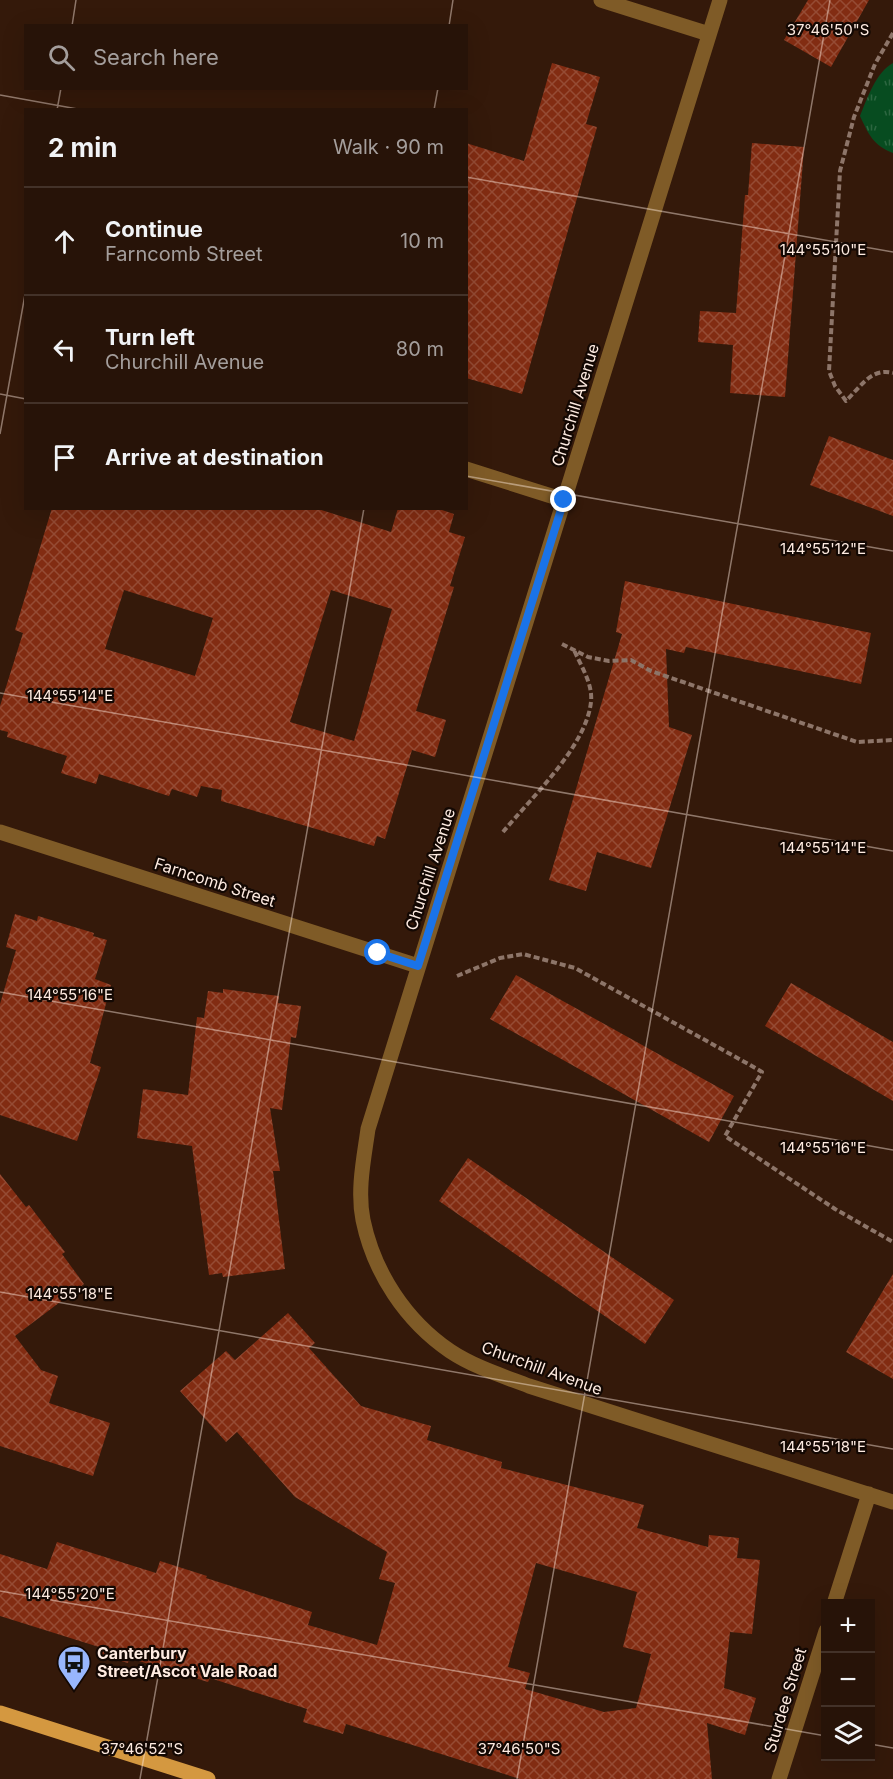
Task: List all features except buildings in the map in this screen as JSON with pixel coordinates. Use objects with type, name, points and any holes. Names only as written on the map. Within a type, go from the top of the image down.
[{"type":"main road","points":[[0,1713],[208,1779]]},
{"type":"street","points":[[601,0],[709,34]]},
{"type":"street","name":"Churchill Avenue","points":[[720,0],[369,1129],[361,1176],[363,1220],[375,1256],[395,1298],[422,1328],[451,1351],[485,1369],[529,1386],[893,1502]]},
{"type":"street","points":[[468,470],[564,500]]},
{"type":"street","name":"Farncomb Street","points":[[0,832],[418,966]]},
{"type":"street","points":[[836,1599],[869,1494]]},
{"type":"street","name":"Sturdee Street","points":[[779,1779],[821,1644]]},
{"type":"path","points":[[893,33],[875,64],[854,117],[840,171],[829,371],[835,386],[846,400],[873,375],[885,371],[893,373]]},
{"type":"path","points":[[562,644],[588,657],[609,661],[631,660],[651,671],[857,742],[893,740]]},
{"type":"path","points":[[503,832],[563,760],[584,729],[591,701],[588,679],[573,649]]},
{"type":"path","points":[[457,975],[500,958],[524,954],[575,968],[762,1072],[725,1136],[835,1209],[893,1242]]},
{"type":"green space","points":[[893,63],[893,153],[872,139],[860,116],[877,79]]},
{"type":"place","name":"Canterbury Street/Ascot Vale Road","points":[[74,1691]]},
{"type":"route","points":[[378,953],[418,966],[564,500]]}]
